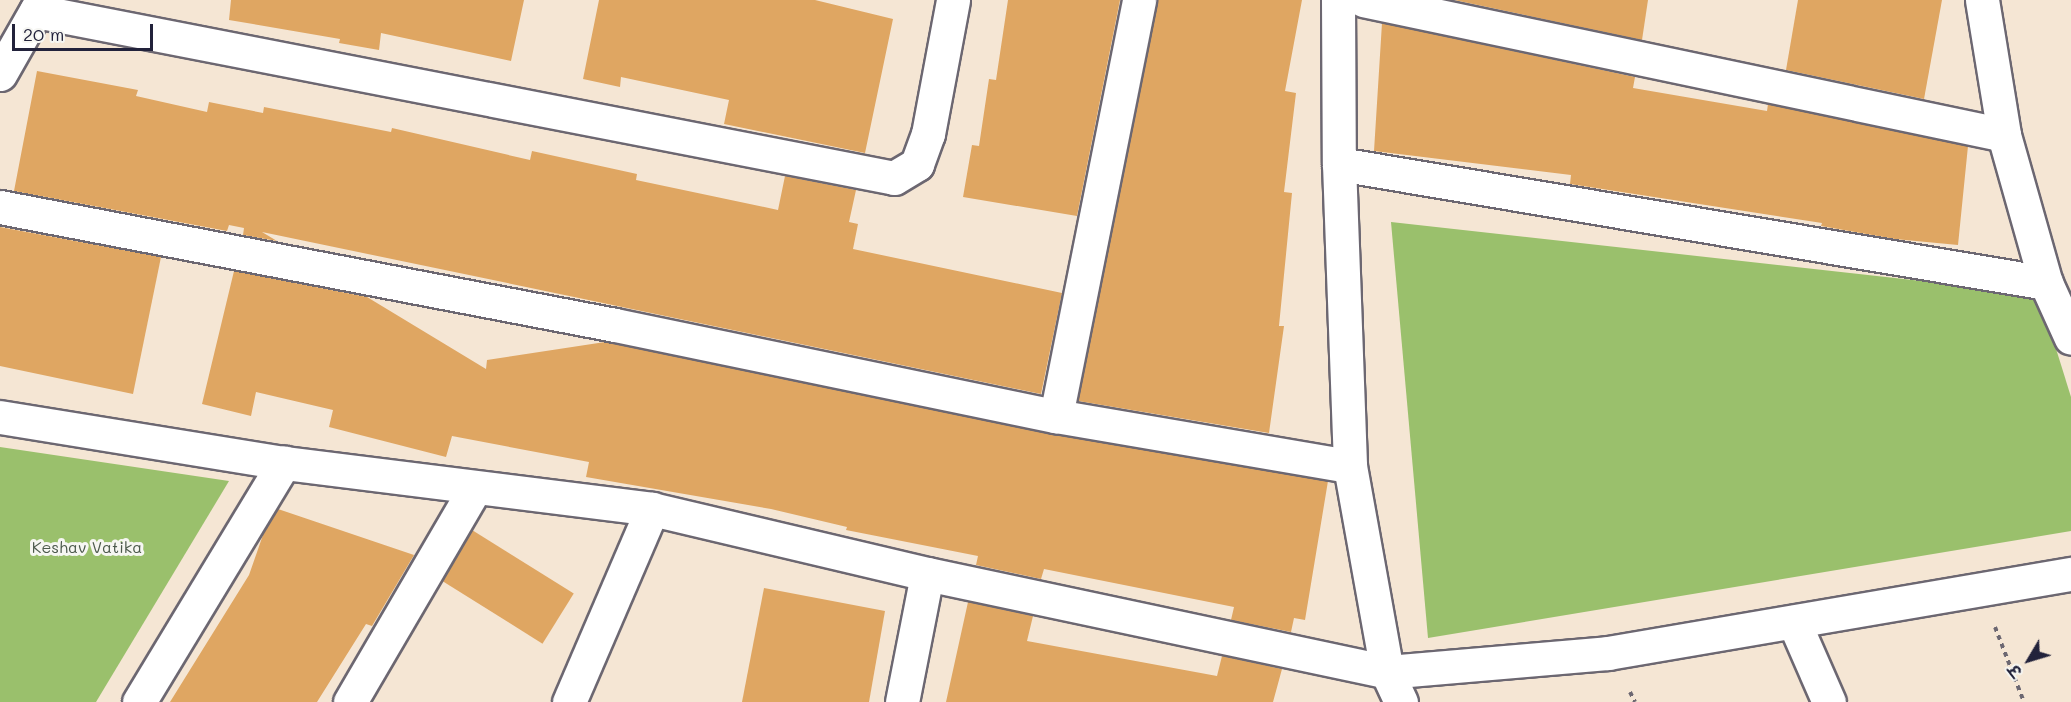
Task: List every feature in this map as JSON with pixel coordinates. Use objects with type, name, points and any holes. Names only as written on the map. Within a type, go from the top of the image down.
[{"type":"street","points":[[0,74],[39,5],[894,178],[917,165],[928,134],[952,0]]},
{"type":"street","points":[[1056,416],[1139,0]]},
{"type":"street","points":[[1338,0],[1339,164],[1350,466],[1387,672],[1401,702]]},
{"type":"street","points":[[1363,0],[2004,135]]},
{"type":"street","points":[[1982,0],[2004,135],[2046,283],[2071,338]]},
{"type":"street","points":[[1339,164],[2046,283]]},
{"type":"street","points":[[0,207],[627,328],[1056,416],[1350,466]]},
{"type":"street","points":[[0,417],[284,463],[652,509],[927,574],[1387,672],[1608,653],[2071,573]]},
{"type":"street","points":[[139,702],[284,463]]},
{"type":"street","points":[[350,702],[475,488]]},
{"type":"street","points":[[569,702],[652,509]]},
{"type":"street","points":[[902,702],[927,574]]},
{"type":"street","points":[[1794,622],[1828,702]]},
{"type":"path","points":[[1979,588],[2024,702]]},
{"type":"green space","points":[[1391,222],[2039,294],[2071,397],[2071,531],[1428,638]]},
{"type":"green space","name":"Keshav Vatika","points":[[0,447],[229,481],[96,702],[0,702]]},
{"type":"building","points":[[231,0],[524,0],[511,61],[381,33],[379,50],[339,43],[340,39],[229,20]]},
{"type":"building","points":[[599,0],[815,0],[893,19],[865,153],[724,124],[729,100],[621,77],[620,87],[583,79]]},
{"type":"building","points":[[1008,0],[1120,0],[1077,216],[963,197],[972,145],[979,146],[989,79],[996,80]]},
{"type":"building","points":[[1157,0],[1302,0],[1285,91],[1296,93],[1284,192],[1292,193],[1279,326],[1284,326],[1269,433],[1078,401]]},
{"type":"building","points":[[1454,0],[1648,0],[1642,40]]},
{"type":"building","points":[[1798,0],[1942,0],[1924,99],[1786,70]]},
{"type":"building","points":[[1382,23],[1635,77],[1633,88],[1767,111],[1768,104],[1968,146],[1958,245],[1895,239],[1821,226],[1822,223],[1570,184],[1571,175],[1374,151]]},
{"type":"building","points":[[37,71],[138,90],[136,96],[207,112],[209,102],[263,113],[264,107],[391,132],[392,128],[530,160],[532,151],[637,174],[636,180],[778,210],[785,176],[856,190],[849,222],[858,224],[853,249],[1062,293],[1041,394],[262,232],[277,241],[243,235],[244,228],[229,225],[227,231],[14,191]]},
{"type":"building","points":[[0,227],[161,257],[133,394],[0,366]]},
{"type":"building","points":[[234,271],[367,297],[486,369],[487,360],[605,342],[1052,434],[1328,481],[1305,620],[1294,618],[1291,632],[1231,620],[1234,607],[1044,569],[1041,579],[976,565],[978,556],[846,530],[847,527],[771,509],[586,477],[589,462],[452,436],[446,457],[329,427],[333,410],[256,392],[251,416],[202,404]]},
{"type":"building","points":[[278,509],[414,555],[372,626],[366,624],[317,702],[170,702],[249,575],[264,532]]},
{"type":"building","points":[[472,530],[574,594],[543,644],[441,580]]},
{"type":"building","points":[[764,588],[885,611],[869,702],[742,702]]},
{"type":"building","points":[[968,602],[1033,616],[1027,641],[1217,676],[1222,656],[1282,669],[1273,702],[946,702]]}]
